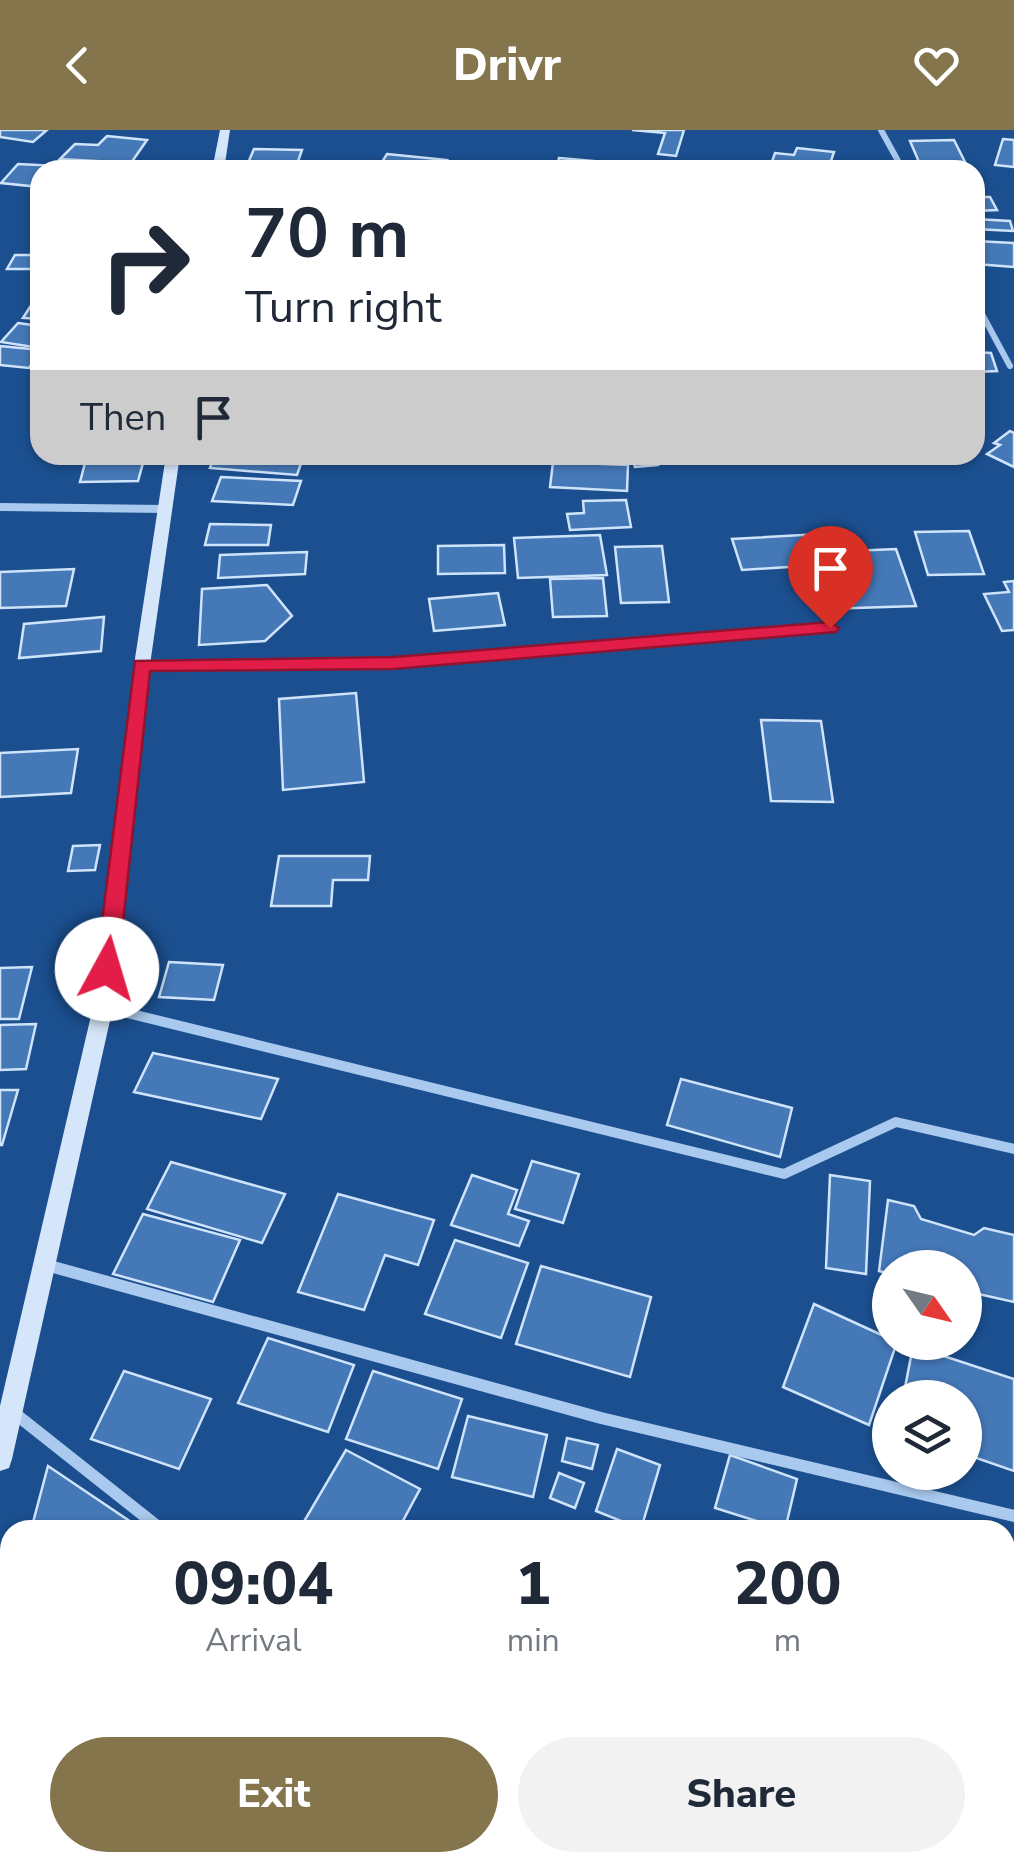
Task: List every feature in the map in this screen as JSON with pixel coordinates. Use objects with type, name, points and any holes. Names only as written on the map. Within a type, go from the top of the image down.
[{"type":"main road","points":[[220,160],[225,130]]},
{"type":"main road","points":[[0,1459],[103,1007],[142,665],[172,465]]},
{"type":"street","points":[[881,130],[898,160]]},
{"type":"street","points":[[985,320],[1010,366]]},
{"type":"street","points":[[0,507],[165,509]]},
{"type":"street","points":[[142,665],[393,663],[830,628]]},
{"type":"street","points":[[103,1007],[784,1174],[896,1122],[1014,1149]]},
{"type":"street","points":[[46,1266],[601,1418],[1014,1516]]},
{"type":"street","points":[[12,1412],[149,1520]]},
{"type":"building","points":[[0,130],[47,130],[33,142],[0,137]]},
{"type":"building","points":[[632,130],[684,130],[676,156],[658,154],[665,133]]},
{"type":"building","points":[[107,136],[147,140],[133,160],[60,159],[75,144],[98,145]]},
{"type":"building","points":[[1003,139],[1014,140],[1014,167],[995,165]]},
{"type":"building","points":[[954,140],[964,160],[918,160],[910,141]]},
{"type":"building","points":[[797,148],[834,152],[831,160],[773,160],[775,153],[794,155]]},
{"type":"building","points":[[254,149],[302,150],[298,160],[249,160]]},
{"type":"building","points":[[387,154],[447,160],[383,160]]},
{"type":"building","points":[[18,164],[30,165],[30,186],[1,183]]},
{"type":"building","points":[[985,197],[990,197],[997,210],[985,211]]},
{"type":"building","points":[[985,220],[1010,221],[1013,231],[985,230]]},
{"type":"building","points":[[985,242],[1014,243],[1014,267],[985,265]]},
{"type":"building","points":[[15,255],[30,255],[30,269],[7,269]]},
{"type":"building","points":[[18,323],[30,325],[30,346],[1,342]]},
{"type":"building","points":[[0,346],[30,349],[29,368],[0,365]]},
{"type":"building","points":[[985,353],[991,353],[997,371],[985,372]]},
{"type":"building","points":[[1010,431],[1014,433],[1014,467],[987,454]]},
{"type":"building","points":[[84,465],[142,465],[138,481],[80,482]]},
{"type":"building","points":[[211,465],[300,465],[297,475],[210,468]]},
{"type":"building","points":[[553,465],[628,465],[627,491],[550,487]]},
{"type":"building","points":[[221,477],[301,481],[293,505],[212,501]]},
{"type":"building","points":[[626,500],[631,527],[570,530],[567,514],[584,513],[583,501]]},
{"type":"building","points":[[210,524],[271,525],[268,545],[205,545]]},
{"type":"building","points":[[969,531],[984,574],[928,575],[915,532]]},
{"type":"building","points":[[837,533],[849,563],[742,570],[732,539]]},
{"type":"building","points":[[600,535],[607,575],[518,578],[514,538]]},
{"type":"building","points":[[504,545],[505,573],[438,574],[438,546]]},
{"type":"building","points":[[662,546],[669,602],[621,603],[615,547]]},
{"type":"building","points":[[896,549],[916,606],[825,609],[818,585],[832,585],[828,572],[859,571],[852,551]]},
{"type":"building","points":[[307,552],[305,574],[218,578],[220,555]]},
{"type":"building","points":[[74,569],[66,606],[0,608],[0,572]]},
{"type":"building","points":[[603,578],[607,616],[553,617],[550,579]]},
{"type":"building","points":[[1014,581],[1014,630],[1002,631],[984,594],[1009,592],[1004,582]]},
{"type":"building","points":[[267,585],[292,616],[265,641],[199,645],[202,589]]},
{"type":"building","points":[[498,593],[505,625],[434,631],[429,599]]},
{"type":"building","points":[[104,617],[101,651],[19,658],[24,624]]},
{"type":"building","points":[[356,693],[364,782],[283,790],[279,699]]},
{"type":"building","points":[[761,720],[821,721],[833,802],[771,801]]},
{"type":"building","points":[[78,749],[71,793],[0,797],[0,753]]},
{"type":"building","points":[[100,845],[95,870],[68,871],[73,846]]},
{"type":"building","points":[[279,856],[370,856],[368,880],[333,880],[331,906],[271,906]]},
{"type":"building","points":[[169,962],[223,965],[214,1000],[159,997]]},
{"type":"building","points":[[32,967],[19,1019],[0,1019],[0,968]]},
{"type":"building","points":[[36,1024],[26,1069],[0,1070],[0,1025]]},
{"type":"building","points":[[153,1053],[278,1079],[261,1119],[134,1092]]},
{"type":"building","points":[[681,1079],[792,1108],[780,1157],[667,1125]]},
{"type":"building","points":[[0,1090],[18,1090],[2,1145],[0,1145]]},
{"type":"building","points":[[532,1161],[579,1174],[563,1223],[515,1209]]},
{"type":"building","points":[[171,1162],[285,1194],[262,1243],[147,1209]]},
{"type":"building","points":[[472,1175],[517,1190],[508,1214],[529,1221],[519,1246],[451,1225]]},
{"type":"building","points":[[830,1175],[870,1181],[866,1274],[826,1268]]},
{"type":"building","points":[[338,1194],[434,1220],[418,1265],[385,1255],[364,1310],[298,1292]]},
{"type":"building","points":[[888,1200],[914,1206],[921,1219],[974,1235],[984,1228],[1014,1235],[1014,1302],[982,1295],[982,1250],[882,1250]]},
{"type":"building","points":[[143,1214],[240,1240],[213,1302],[113,1274]]},
{"type":"building","points":[[455,1240],[528,1263],[501,1338],[425,1314]]},
{"type":"building","points":[[541,1266],[651,1297],[630,1377],[516,1344]]},
{"type":"building","points":[[814,1304],[872,1331],[872,1360],[891,1360],[884,1380],[872,1380],[869,1425],[783,1387]]},
{"type":"building","points":[[268,1338],[354,1365],[328,1432],[238,1403]]},
{"type":"building","points":[[910,1360],[956,1360],[1014,1379],[1014,1471],[982,1460],[982,1380],[906,1380]]},
{"type":"building","points":[[124,1371],[211,1399],[179,1469],[91,1439]]},
{"type":"building","points":[[373,1371],[462,1399],[438,1469],[346,1439]]},
{"type":"building","points":[[468,1416],[547,1435],[533,1497],[452,1477]]},
{"type":"building","points":[[567,1438],[598,1445],[592,1469],[562,1461]]},
{"type":"building","points":[[617,1449],[660,1465],[644,1520],[618,1520],[596,1511]]},
{"type":"building","points":[[346,1450],[420,1489],[403,1520],[305,1520]]},
{"type":"building","points":[[730,1455],[797,1479],[787,1520],[753,1520],[715,1508]]},
{"type":"building","points":[[48,1466],[128,1520],[34,1520]]},
{"type":"building","points":[[559,1473],[584,1483],[575,1508],[550,1498]]},
{"type":"route","points":[[107,969],[142,665],[393,663],[830,628]]}]
